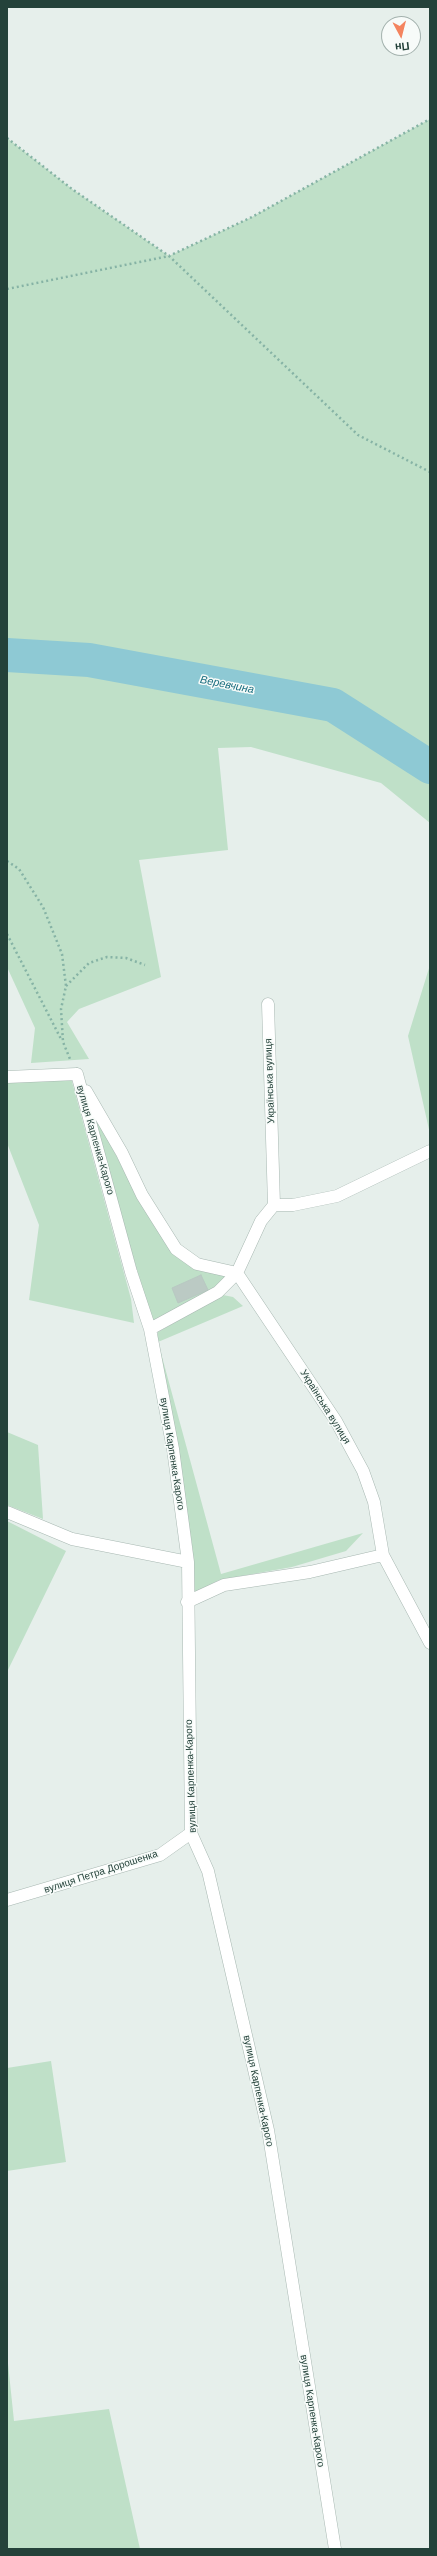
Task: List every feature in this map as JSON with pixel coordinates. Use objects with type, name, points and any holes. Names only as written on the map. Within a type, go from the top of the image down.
[{"type":"street","name":"Українська вулиця","points":[[268,1004],[274,1205]]},
{"type":"street","points":[[7,1077],[76,1074],[122,1153],[142,1195],[176,1249],[196,1264],[237,1273]]},
{"type":"street","name":"вулиця Карпенка-Карого","points":[[76,1074],[131,1272],[150,1329],[173,1449],[188,1562],[187,1602],[191,1833],[208,1871],[268,2130],[335,2549]]},
{"type":"street","points":[[150,1329],[218,1292],[237,1273],[261,1221],[274,1205],[292,1205],[337,1196],[430,1151]]},
{"type":"street","name":"Українська вулиця","points":[[237,1273],[336,1420],[363,1471],[374,1502],[383,1555],[430,1643]]},
{"type":"street","points":[[7,1512],[72,1539],[188,1562]]},
{"type":"street","points":[[187,1602],[224,1585],[310,1572],[383,1555]]},
{"type":"street","name":"вулиця Петра Дорошенка","points":[[7,1900],[160,1855],[191,1833]]},
{"type":"path","points":[[7,289],[169,256],[252,217],[430,119]]},
{"type":"path","points":[[7,138],[72,189],[169,256],[358,435],[430,472]]},
{"type":"path","points":[[7,861],[18,869],[43,907],[62,954],[66,986],[61,1009],[62,1042]]},
{"type":"path","points":[[7,934],[62,1042],[76,1074]]},
{"type":"path","points":[[66,986],[89,963],[107,957],[126,958],[145,965]]},
{"type":"green space","points":[[430,119],[430,823],[381,783],[251,747],[218,748],[228,850],[139,860],[161,977],[79,1009],[67,1022],[89,1059],[31,1063],[35,1028],[7,967],[7,138],[72,189],[169,256],[252,217]]},
{"type":"green space","points":[[430,965],[430,1134],[408,1036]]},
{"type":"green space","points":[[71,1078],[131,1299],[134,1323],[29,1300],[39,1225],[7,1143],[7,1081]]},
{"type":"green space","points":[[87,1099],[135,1192],[169,1249],[228,1276],[216,1287],[153,1325]]},
{"type":"green space","points":[[223,1295],[233,1297],[243,1306],[158,1342],[221,1574],[363,1533],[346,1551],[292,1567],[219,1580],[194,1593],[192,1544],[157,1342],[158,1332]]},
{"type":"green space","points":[[7,1432],[38,1445],[43,1519],[7,1505]]},
{"type":"green space","points":[[7,1521],[66,1551],[7,1672]]},
{"type":"green space","points":[[51,2061],[66,2162],[7,2171],[7,2068]]},
{"type":"green space","points":[[7,2354],[14,2421],[109,2409],[140,2549],[7,2549]]},
{"type":"building","points":[[201,1275],[208,1290],[178,1303],[172,1288]]},
{"type":"waterway","name":"Веревчина","points":[[7,655],[89,660],[333,705],[430,767]]}]
